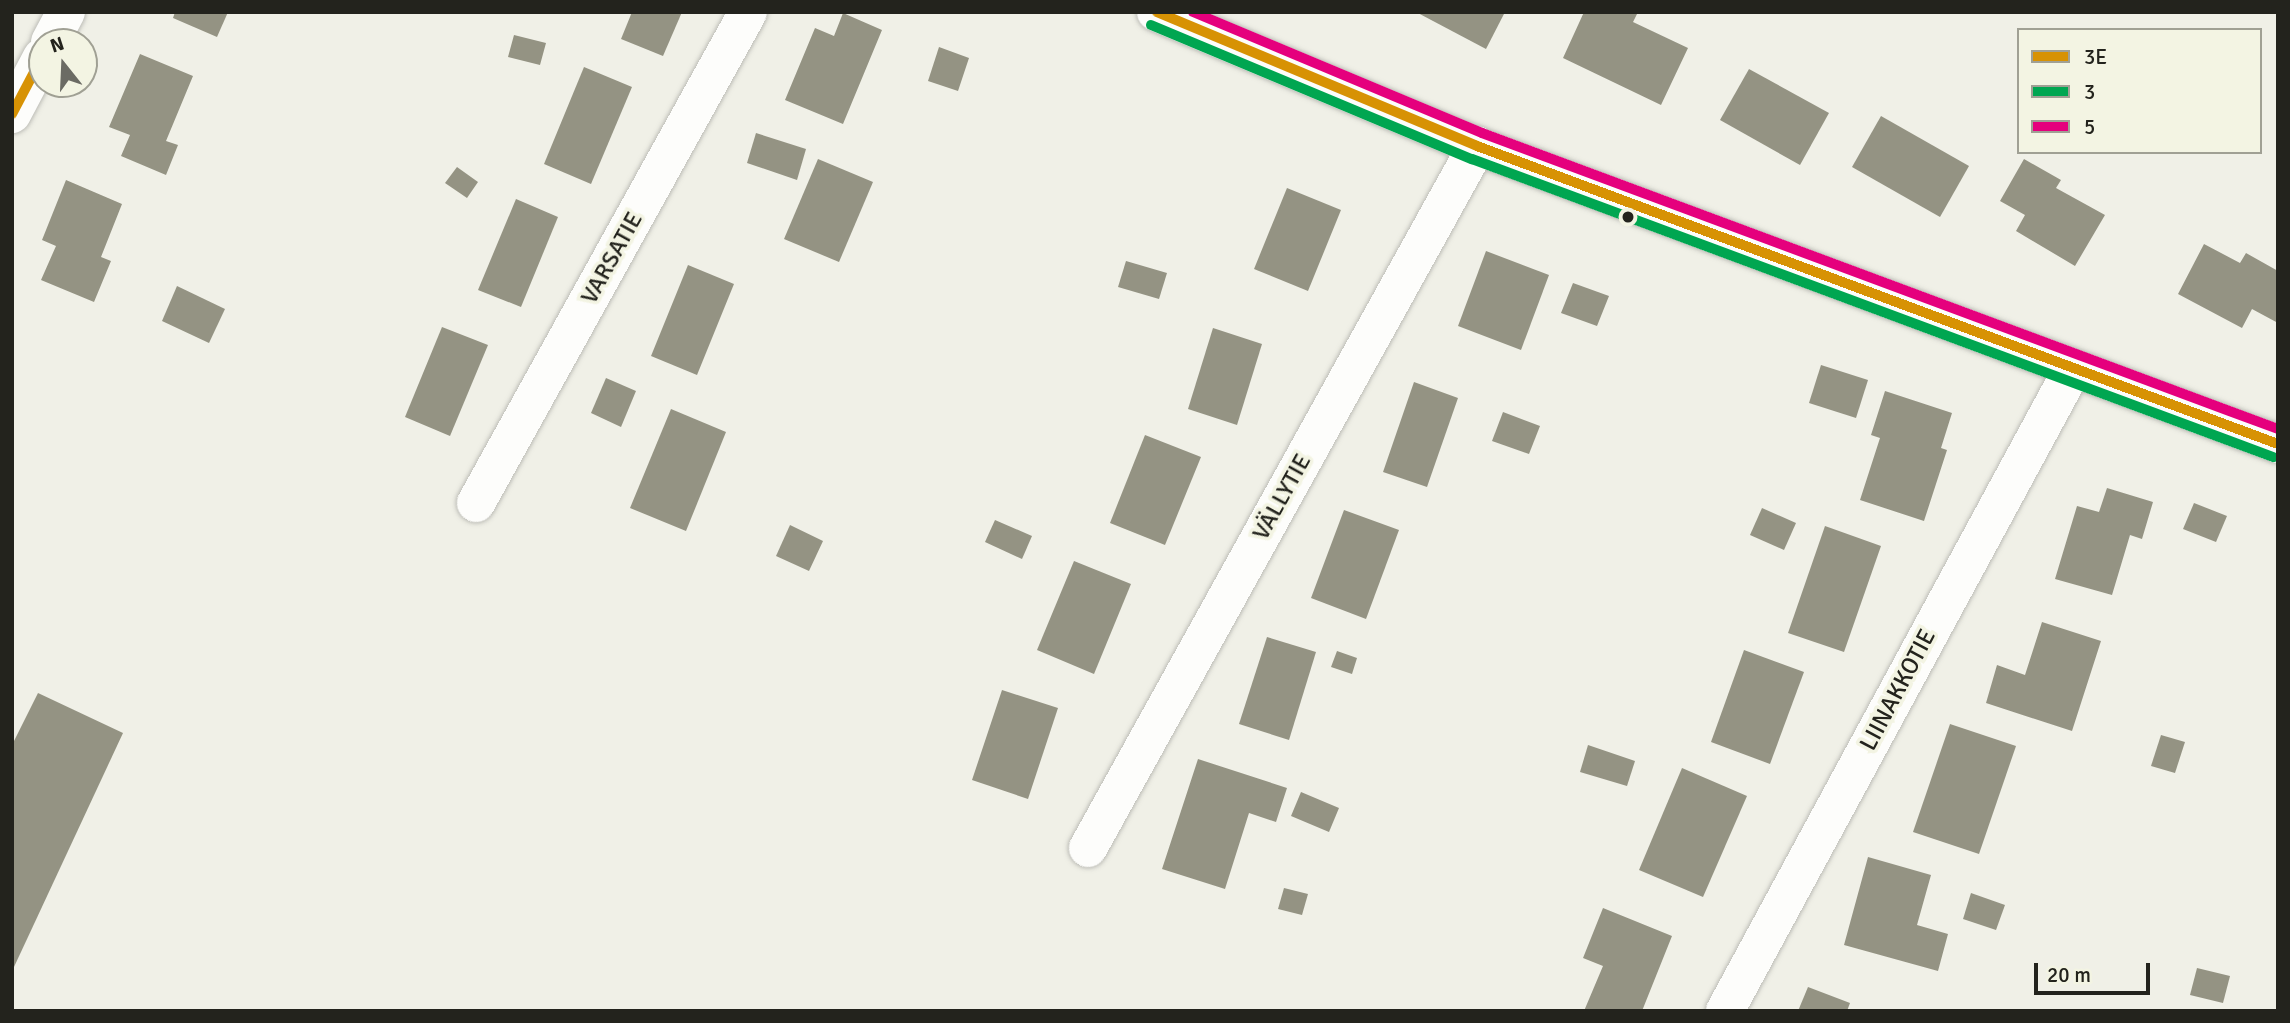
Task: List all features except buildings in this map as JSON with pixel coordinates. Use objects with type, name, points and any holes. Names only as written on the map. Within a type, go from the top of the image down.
[{"type":"street","points":[[57,28],[66,12]]},
{"type":"street","name":"VARSATIE","points":[[476,503],[748,12]]},
{"type":"street","points":[[1156,12],[1477,146],[2072,370],[2278,444]]},
{"type":"street","points":[[12,114],[28,84]]},
{"type":"street","name":"VÄLLYTIE","points":[[1088,848],[1477,146]]},
{"type":"street","name":"LIINAKKOTIE","points":[[1725,1011],[2072,370]]},
{"type":"transit line","name":"3E","points":[[1157,12],[1477,146],[2278,444]]},
{"type":"transit line","name":"5","points":[[1193,12],[1482,133],[2278,429]]},
{"type":"transit line","name":"3","points":[[1151,25],[1472,159],[2273,457]]},
{"type":"transit line","name":"3E","points":[[12,114],[28,84]]}]
